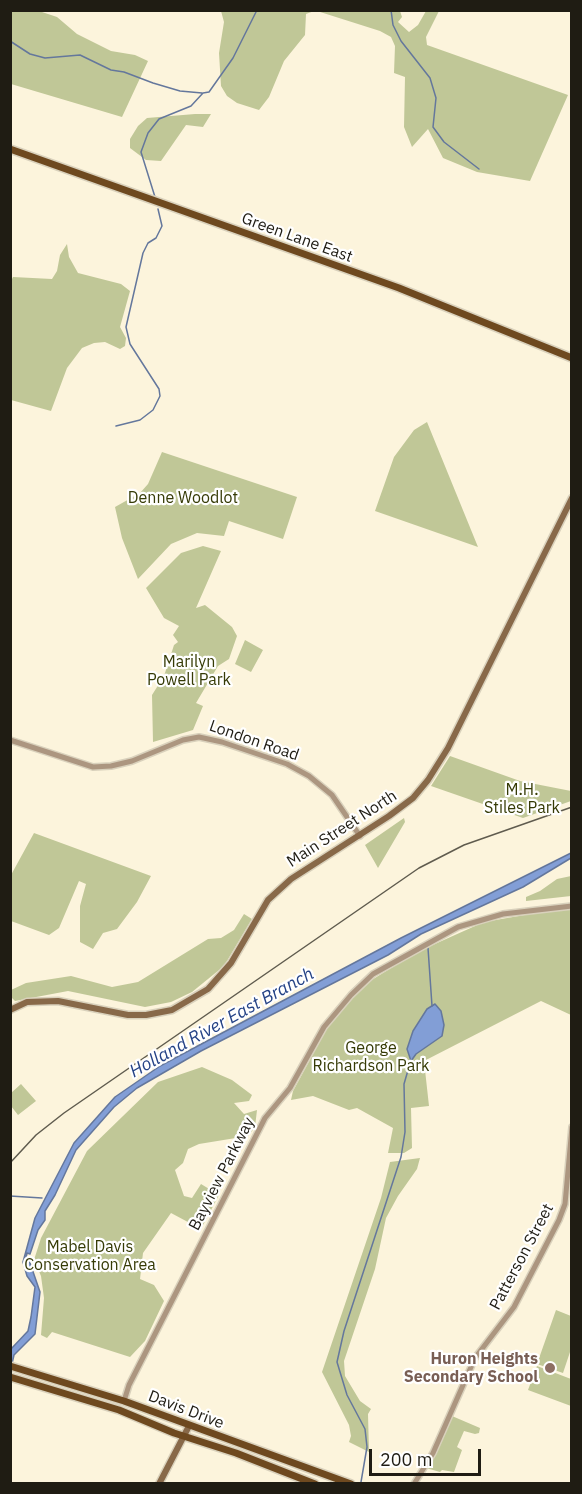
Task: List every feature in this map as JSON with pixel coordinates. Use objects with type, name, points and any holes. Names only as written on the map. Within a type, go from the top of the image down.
[{"type":"main road","name":"Green Lane East","points":[[10,149],[399,288],[572,358]]},
{"type":"main road","name":"Main Street North","points":[[10,1010],[27,1002],[58,1001],[128,1015],[158,1013],[183,1005],[218,980],[252,924],[276,893],[291,879],[360,836],[413,798],[437,767],[572,498]]},
{"type":"main road","name":"Davis Drive","points":[[10,1366],[124,1401],[351,1484]]},
{"type":"main road","name":"Davis Drive","points":[[10,1377],[118,1410],[315,1484]]},
{"type":"main road","points":[[159,1484],[189,1426]]},
{"type":"street","name":"London Road","points":[[10,740],[93,767],[111,766],[132,760],[183,740],[199,737],[222,742],[287,764],[309,776],[332,795],[360,836]]},
{"type":"street","name":"Bayview Parkway","points":[[124,1401],[129,1385],[265,1118],[290,1088],[318,1037],[351,995],[373,974],[458,927],[502,914],[572,906]]},
{"type":"street","name":"Patterson Street","points":[[414,1484],[433,1453],[472,1364],[514,1307],[559,1220],[565,1204],[572,1127]]},
{"type":"green space","points":[[11,10],[39,11],[57,17],[77,34],[111,51],[135,55],[148,61],[122,117],[11,84]]},
{"type":"green space","points":[[221,11],[314,11],[306,14],[305,35],[284,61],[269,97],[259,110],[237,103],[227,96],[221,86],[219,53],[224,22]]},
{"type":"green space","points":[[317,11],[400,11],[402,17],[398,22],[409,32],[418,25],[426,11],[439,11],[426,37],[427,45],[568,95],[530,181],[477,172],[443,158],[428,129],[412,147],[404,127],[405,77],[394,73],[395,46],[391,37],[380,31]]},
{"type":"green space","points":[[211,114],[203,127],[186,125],[161,161],[146,160],[130,148],[130,139],[138,126],[147,118]]},
{"type":"green space","points":[[67,244],[69,257],[78,273],[121,284],[130,291],[120,327],[126,338],[125,346],[120,349],[105,342],[94,343],[82,348],[67,368],[51,411],[11,400],[11,281],[13,277],[52,279],[57,271],[60,255]]},
{"type":"green space","points":[[427,422],[478,547],[375,511],[394,457],[414,430]]},
{"type":"green space","name":"Denne Woodlot","points":[[162,452],[297,497],[283,539],[229,521],[224,536],[197,533],[171,544],[138,579],[122,538],[115,507],[140,493],[148,484]]},
{"type":"green space","name":"Marilyn Powell Park","points":[[203,546],[221,551],[196,608],[205,605],[232,627],[237,636],[229,659],[218,666],[196,703],[203,706],[193,730],[153,742],[152,695],[164,676],[174,645],[178,642],[173,635],[179,626],[164,618],[146,588],[181,553]]},
{"type":"green space","points":[[245,640],[263,650],[251,672],[235,664]]},
{"type":"green space","name":"M.H. Stiles Park","points":[[450,756],[520,781],[571,791],[571,801],[523,818],[431,786]]},
{"type":"green space","points":[[404,818],[405,822],[378,868],[365,845]]},
{"type":"green space","points":[[34,833],[151,876],[137,902],[117,929],[103,933],[93,949],[80,942],[80,906],[86,884],[79,881],[59,928],[49,935],[11,921],[11,875]]},
{"type":"green space","points":[[571,876],[571,896],[526,901],[526,897],[540,891],[557,879]]},
{"type":"green space","name":"George Richardson Park","points":[[571,907],[571,1015],[541,1001],[424,1061],[429,1106],[411,1108],[412,1148],[404,1153],[388,1153],[393,1128],[357,1108],[349,1110],[313,1096],[291,1100],[293,1091],[327,1028],[353,996],[370,981],[417,952],[484,922]]},
{"type":"green space","points":[[244,914],[252,919],[224,966],[192,992],[171,1002],[145,1007],[68,991],[15,1001],[11,997],[11,990],[26,983],[71,976],[112,987],[138,982],[208,939],[221,938],[234,930]]},
{"type":"green space","name":"Mabel Davis Conservation Area","points":[[202,1067],[232,1080],[252,1095],[249,1101],[234,1103],[244,1114],[257,1110],[255,1127],[248,1136],[199,1144],[188,1149],[183,1163],[175,1170],[184,1196],[192,1198],[201,1184],[219,1195],[201,1229],[171,1213],[143,1253],[140,1279],[154,1285],[164,1301],[145,1341],[130,1357],[52,1332],[47,1338],[41,1335],[44,1298],[41,1276],[34,1260],[41,1238],[87,1151],[158,1082]]},
{"type":"green space","points":[[21,1084],[36,1101],[18,1115],[11,1106],[11,1093]]},
{"type":"green space","points":[[420,1158],[417,1169],[386,1218],[375,1269],[344,1361],[345,1376],[360,1401],[371,1409],[368,1414],[369,1452],[349,1442],[351,1436],[349,1425],[322,1372],[381,1198],[390,1162]]},
{"type":"green space","points":[[556,1310],[571,1316],[571,1349],[563,1373],[537,1364]]},
{"type":"green space","points":[[537,1366],[571,1379],[571,1406],[528,1390]]},
{"type":"green space","points":[[452,1416],[480,1428],[479,1433],[464,1431],[457,1447],[462,1450],[454,1472],[442,1470],[440,1472],[426,1468]]},
{"type":"water","points":[[571,853],[571,858],[523,887],[421,934],[388,955],[201,1051],[137,1088],[114,1107],[76,1150],[45,1211],[45,1220],[38,1230],[30,1254],[27,1253],[26,1258],[29,1260],[40,1292],[35,1334],[14,1355],[11,1368],[11,1349],[28,1331],[31,1317],[35,1287],[27,1276],[23,1262],[35,1218],[74,1143],[115,1097],[160,1066],[401,938]]},
{"type":"water","points":[[435,1004],[441,1011],[444,1025],[442,1036],[416,1054],[411,1061],[407,1049],[413,1031],[427,1009]]},
{"type":"waterway","points":[[155,197],[141,152],[148,133],[159,119],[191,106],[203,93],[209,92],[233,58],[257,10]]},
{"type":"waterway","points":[[391,10],[393,25],[401,41],[430,78],[436,98],[433,127],[444,142],[479,169]]},
{"type":"waterway","points":[[10,41],[30,54],[45,58],[80,55],[111,70],[124,72],[180,91],[202,93]]},
{"type":"waterway","points":[[116,426],[140,420],[153,410],[160,396],[159,389],[130,344],[126,327],[143,253],[148,243],[156,238],[162,226],[158,209]]},
{"type":"waterway","points":[[428,948],[432,1006]]},
{"type":"waterway","points":[[361,1482],[367,1447],[365,1429],[347,1395],[337,1362],[344,1331],[401,1157],[405,1132],[404,1084],[411,1060]]},
{"type":"waterway","points":[[10,1196],[42,1198]]},
{"type":"railway","points":[[10,1163],[36,1135],[64,1113],[419,868],[464,845],[572,807]]},
{"type":"place","name":"Huron Heights Secondary School","points":[[550,1368]]},
{"type":"water label","name":"Holland River East Branch","points":[[222,1023]]}]
